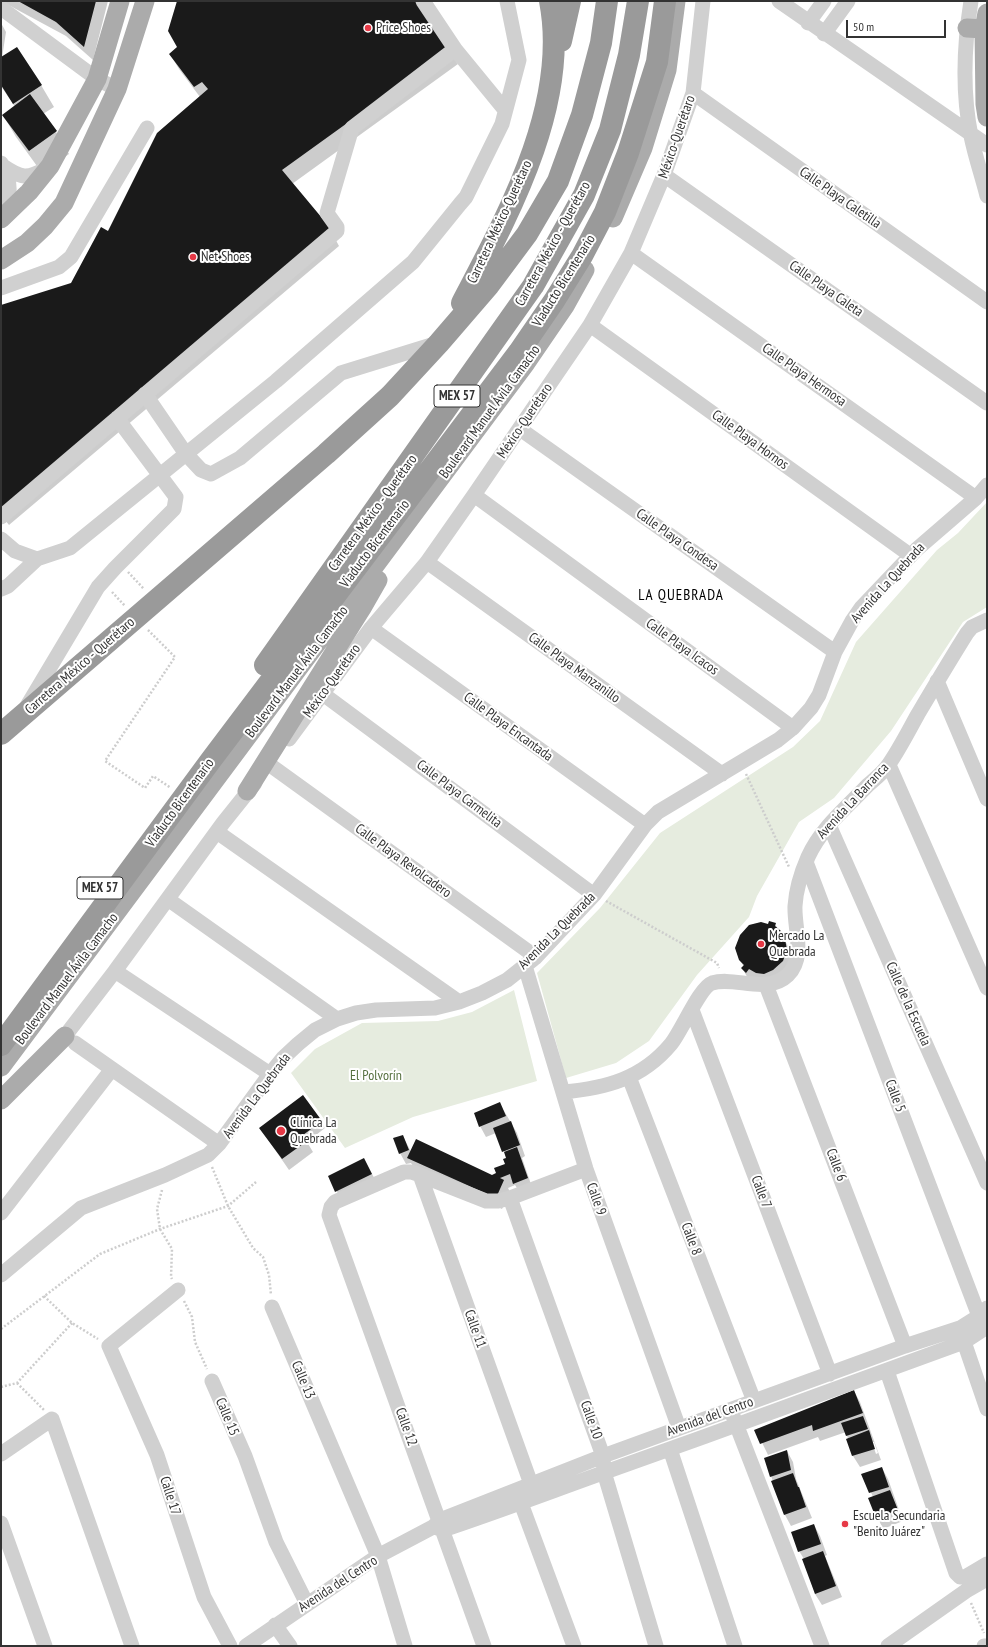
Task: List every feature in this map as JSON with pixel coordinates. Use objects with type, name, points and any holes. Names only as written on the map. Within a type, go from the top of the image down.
[{"type":"highway","name":"Carretera México-Querétaro","points":[[439,343],[483,262],[518,191],[535,143],[547,99],[553,67],[554,30],[550,1]]},
{"type":"highway","points":[[547,99],[570,1]]},
{"type":"highway","points":[[519,352],[551,281],[591,201],[607,151],[612,114],[611,95],[593,1]]},
{"type":"highway","name":"Carretera México - Querétaro","points":[[1,734],[326,454],[390,396],[439,343],[489,285],[523,239],[558,181],[582,115],[601,43],[607,1]]},
{"type":"highway","name":"Carretera México - Querétaro","points":[[1,1024],[201,754],[533,286],[584,195],[610,130],[629,55],[638,1]]},
{"type":"highway","name":"Viaducto Bicentenario","points":[[1,1045],[207,766],[519,352],[554,301],[582,256],[605,212],[628,154],[657,62],[665,1]]},
{"type":"highway","points":[[304,610],[459,454]]},
{"type":"main road","points":[[2,218],[29,192],[50,166],[97,79],[120,1]]},
{"type":"main road","points":[[1,260],[27,243],[45,226],[64,203],[117,89],[145,1]]},
{"type":"main road","name":"Boulevard Manuel Ávila Camacho","points":[[1,1067],[411,520],[526,363],[565,306],[616,212],[643,148],[667,70],[676,1]]},
{"type":"main road","points":[[979,23],[987,117]]},
{"type":"main road","points":[[248,791],[362,608],[411,520]]},
{"type":"main road","points":[[1,1100],[70,1039]]},
{"type":"street","points":[[423,1],[455,49],[505,110]]},
{"type":"street","points":[[1,589],[8,586],[37,560],[70,548],[276,381],[413,262],[466,197],[502,124],[519,60],[506,1]]},
{"type":"street","name":"México-Querétaro","points":[[70,1039],[115,971],[169,900],[216,832],[270,765],[371,628],[426,562],[520,429],[590,325],[631,253],[664,175],[693,93],[703,1]]},
{"type":"street","points":[[778,1],[971,136],[987,145]]},
{"type":"street","points":[[808,23],[824,1]]},
{"type":"street","points":[[824,34],[848,1]]},
{"type":"street","points":[[971,1],[979,23],[965,63],[967,108],[971,136],[987,196]]},
{"type":"street","points":[[1,8],[97,79],[117,89]]},
{"type":"street","points":[[1,517],[337,230],[337,227],[327,212],[352,128],[455,49]]},
{"type":"street","name":"Calle Playa Caletilla","points":[[693,93],[987,302]]},
{"type":"street","points":[[1,288],[59,267],[71,257],[147,128]]},
{"type":"street","points":[[2,164],[15,174],[28,177],[50,166]]},
{"type":"street","points":[[2,164],[10,188],[9,197],[2,218]]},
{"type":"street","name":"Calle Playa Caleta","points":[[664,175],[987,403]]},
{"type":"street","name":"Calle Playa Hermosa","points":[[631,253],[976,498]]},
{"type":"street","name":"Calle Playa Hornos","points":[[590,325],[910,555]]},
{"type":"street","points":[[144,394],[186,454],[200,470],[211,474],[240,458],[341,372],[439,343]]},
{"type":"street","points":[[19,719],[98,587],[174,509],[176,497],[117,418]]},
{"type":"street","name":"Calle Playa Condesa","points":[[520,429],[835,652]]},
{"type":"street","name":"Avenida La Quebrada","points":[[1,1275],[81,1208],[208,1155],[219,1144],[270,1074],[298,1044],[315,1030],[337,1019],[356,1013],[376,1010],[435,1008],[459,1002],[482,993],[507,980],[531,961],[594,895],[645,825],[658,812],[778,740],[793,728],[811,708],[819,695],[835,652],[861,608],[910,555],[976,498],[987,485]]},
{"type":"street","name":"Calle Playa Icacos","points":[[474,495],[793,728]]},
{"type":"street","points":[[1,539],[15,551],[37,560]]},
{"type":"street","name":"Calle Playa Manzanillo","points":[[426,562],[722,774]]},
{"type":"street","name":"Avenida La Barranca","points":[[563,1092],[593,1089],[614,1084],[629,1077],[655,1060],[671,1044],[703,990],[712,983],[723,982],[766,985],[777,982],[788,975],[795,963],[798,949],[795,907],[798,886],[814,843],[828,825],[889,765],[937,681],[967,633],[972,627],[987,620]]},
{"type":"street","name":"Calle Playa Encantada","points":[[371,628],[645,825]]},
{"type":"street","points":[[937,681],[987,799]]},
{"type":"street","name":"Calle Playa Carmelita","points":[[323,694],[594,895]]},
{"type":"street","name":"Calle Playa Revolcadero","points":[[270,765],[531,961]]},
{"type":"street","points":[[889,765],[987,988]]},
{"type":"street","name":"Calle de la Escuela","points":[[828,825],[987,1183]]},
{"type":"street","points":[[216,832],[459,1002]]},
{"type":"street","name":"Calle 5","points":[[806,862],[985,1320]]},
{"type":"street","points":[[169,900],[337,1019]]},
{"type":"street","name":"Calle 9","points":[[531,961],[563,1092],[586,1169],[679,1428]]},
{"type":"street","points":[[115,971],[270,1074]]},
{"type":"street","name":"Calle 6","points":[[766,985],[905,1346]]},
{"type":"street","name":"Calle 7","points":[[692,1010],[830,1374]]},
{"type":"street","points":[[70,1039],[219,1144]]},
{"type":"street","points":[[1,1213],[112,1069]]},
{"type":"street","name":"Calle 8","points":[[629,1077],[754,1401]]},
{"type":"street","points":[[420,1175],[486,1201],[498,1201],[510,1198],[586,1169]]},
{"type":"street","name":"Calle 12","points":[[420,1175],[411,1172],[404,1172],[335,1202],[331,1207],[329,1215],[439,1526],[484,1646]]},
{"type":"street","name":"Calle 11","points":[[420,1175],[531,1484]]},
{"type":"street","name":"Calle 10","points":[[510,1198],[604,1456],[604,1472],[656,1646]]},
{"type":"street","points":[[109,1346],[178,1290]]},
{"type":"street","name":"Calle 13","points":[[272,1307],[378,1556]]},
{"type":"street","name":"Avenida del Centro","points":[[246,1646],[378,1556],[439,1526],[519,1497],[604,1472],[737,1426],[887,1371],[962,1335],[985,1320]]},
{"type":"street","points":[[962,1335],[987,1409]]},
{"type":"street","name":"Avenida del Centro","points":[[519,1497],[531,1484],[679,1428],[905,1346],[962,1335]]},
{"type":"street","name":"Calle 17","points":[[109,1346],[157,1456],[204,1597],[230,1646]]},
{"type":"street","points":[[887,1371],[956,1573],[960,1578],[965,1577],[987,1564]]},
{"type":"street","name":"Calle 15","points":[[212,1381],[244,1456],[276,1542],[307,1604]]},
{"type":"street","points":[[730,1410],[822,1646]]},
{"type":"street","points":[[1,1454],[52,1419],[132,1646]]},
{"type":"street","points":[[670,1449],[735,1646]]},
{"type":"street","points":[[519,1497],[574,1646]]},
{"type":"street","points":[[1,1523],[45,1646]]},
{"type":"street","points":[[378,1556],[405,1646]]},
{"type":"street","points":[[888,1646],[966,1591],[987,1579]]},
{"type":"street","points":[[275,1625],[290,1646]]},
{"type":"path","points":[[126,570],[156,601]]},
{"type":"path","points":[[162,644],[175,657],[105,761],[145,788],[153,776],[172,789]]},
{"type":"path","points":[[741,762],[798,886]]},
{"type":"path","points":[[594,895],[718,963],[723,982]]},
{"type":"path","points":[[208,1155],[228,1206],[253,1248],[263,1257],[269,1275],[272,1307]]},
{"type":"path","points":[[160,1229],[157,1209],[165,1174]]},
{"type":"path","points":[[1,1329],[100,1254],[160,1229],[228,1206],[256,1182]]},
{"type":"path","name":"Calle 15","points":[[160,1229],[172,1249],[171,1277],[192,1317],[195,1342],[212,1381]]},
{"type":"path","points":[[44,1296],[72,1323],[109,1346]]},
{"type":"path","points":[[1,1386],[17,1383],[72,1323]]},
{"type":"path","points":[[17,1383],[52,1419]]},
{"type":"path","points":[[966,1591],[987,1639]]},
{"type":"green space","points":[[987,502],[987,607],[963,622],[891,731],[834,798],[799,822],[757,896],[749,917],[697,975],[649,1041],[616,1063],[566,1078],[537,973],[600,908],[660,833],[793,747],[820,721],[856,642],[937,550],[958,533]]},
{"type":"green space","name":"El Polvorín","points":[[514,990],[537,1081],[413,1117],[345,1148],[291,1073],[315,1049],[362,1023],[438,1021],[472,1012]]},
{"type":"building","points":[[18,1],[96,1],[84,47],[56,22]]},
{"type":"building","name":"Net Shoes","points":[[177,1],[416,1],[450,49],[282,170],[332,230],[1,510],[1,305],[71,283],[101,227],[108,231],[157,133],[208,89],[202,82],[194,87],[169,54],[177,47],[168,31]]},
{"type":"building","points":[[17,47],[42,85],[13,104],[1,85],[1,57]]},
{"type":"building","points":[[30,94],[57,131],[29,151],[2,115]]},
{"type":"building","name":"Mercado La Quebrada","points":[[769,921],[776,923],[775,926],[781,931],[785,939],[787,950],[783,961],[773,970],[764,974],[756,973],[749,969],[746,973],[741,968],[744,965],[739,960],[735,948],[740,935],[749,925],[761,922],[768,924]]},
{"type":"building","name":"Clínica La Quebrada","points":[[303,1095],[322,1121],[303,1135],[307,1141],[282,1159],[259,1128]]},
{"type":"building","points":[[500,1102],[506,1116],[479,1127],[474,1113]]},
{"type":"building","points":[[511,1121],[520,1145],[502,1152],[493,1128]]},
{"type":"building","points":[[403,1135],[409,1150],[399,1154],[393,1138]]},
{"type":"building","points":[[416,1139],[492,1175],[496,1173],[494,1168],[505,1164],[503,1159],[506,1158],[504,1152],[517,1147],[528,1178],[513,1184],[510,1174],[500,1178],[504,1180],[496,1198],[407,1158]]},
{"type":"building","points":[[364,1158],[372,1174],[335,1192],[328,1176]]},
{"type":"building","points":[[854,1390],[863,1413],[813,1431],[812,1425],[760,1444],[754,1430]]},
{"type":"building","points":[[863,1416],[868,1429],[846,1436],[841,1423]]},
{"type":"building","points":[[869,1430],[875,1449],[852,1456],[846,1439]]},
{"type":"building","points":[[787,1450],[791,1470],[770,1477],[764,1458]]},
{"type":"building","points":[[882,1467],[889,1487],[869,1493],[861,1474]]},
{"type":"building","points":[[793,1473],[806,1507],[784,1515],[771,1481]]},
{"type":"building","points":[[890,1490],[898,1510],[876,1518],[868,1498]]},
{"type":"building","points":[[814,1524],[821,1544],[798,1552],[791,1532]]},
{"type":"building","points":[[823,1551],[836,1586],[815,1594],[802,1559]]},
{"type":"place","name":"Price Shoes","points":[[368,28]]},
{"type":"place","name":"Net Shoes","points":[[193,257]]},
{"type":"place","name":"Mercado La Quebrada","points":[[761,944]]},
{"type":"place","name":"Clínica La Quebrada","points":[[281,1131]]},
{"type":"place","name":"Escuela Secundaria \"Benito Juárez\"","points":[[845,1524]]},
{"type":"district","name":"LA QUEBRADA","points":[[681,596]]}]
